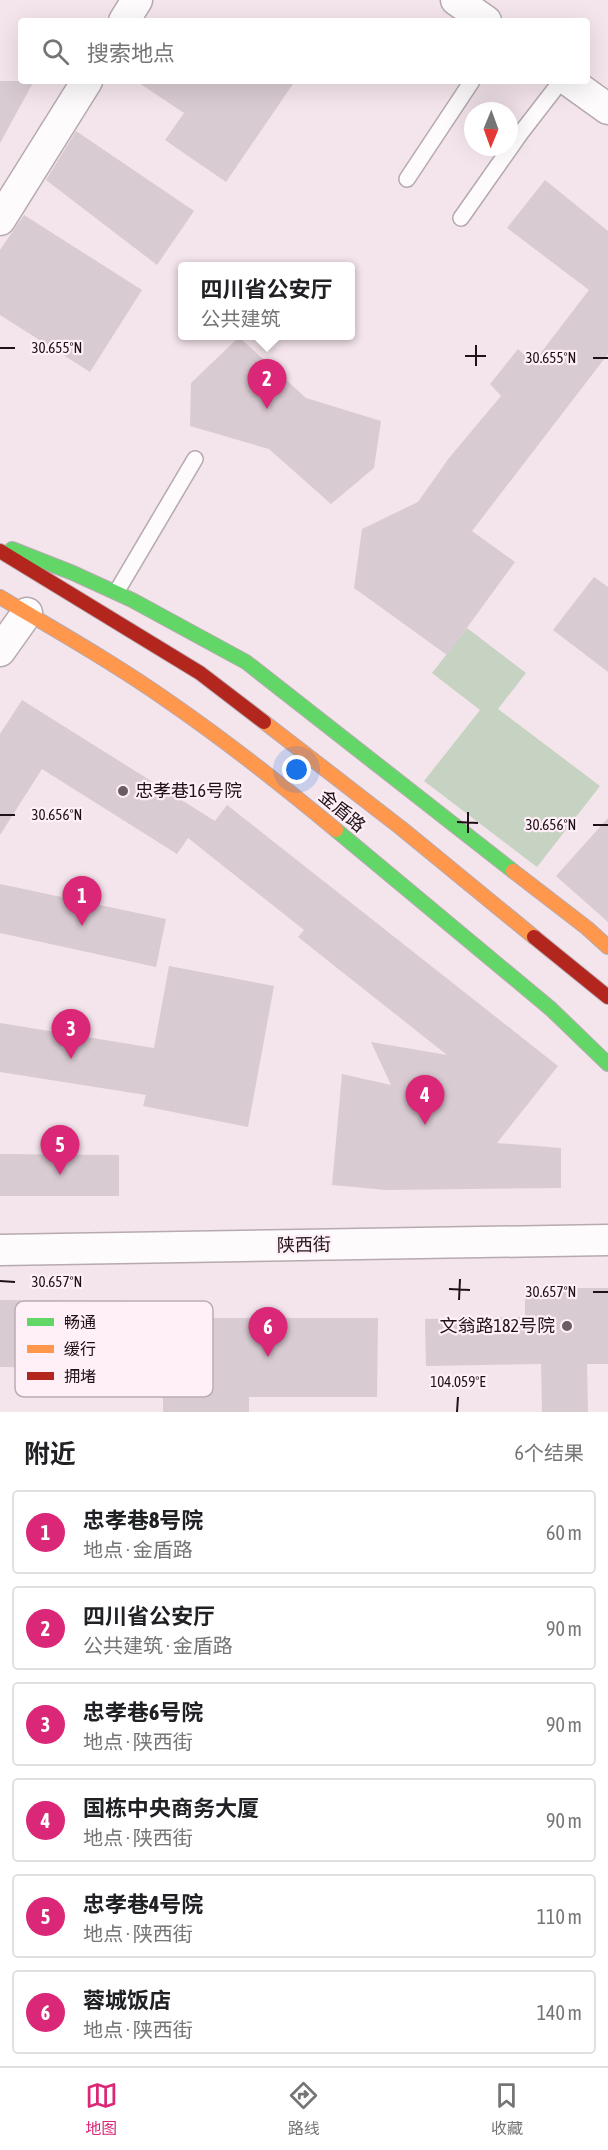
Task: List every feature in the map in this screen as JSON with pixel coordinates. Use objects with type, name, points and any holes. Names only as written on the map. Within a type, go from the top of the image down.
[{"type":"main road","points":[[0,544],[117,591],[196,632],[246,662],[608,947]]},
{"type":"main road","name":"金盾路","points":[[0,551],[200,673],[401,828],[608,997]]},
{"type":"main road","name":"金盾路","points":[[0,597],[93,652],[168,701],[292,793],[551,1010],[608,1064]]},
{"type":"street","points":[[126,18],[137,0]]},
{"type":"street","points":[[456,0],[482,18]]},
{"type":"street","points":[[0,220],[85,84]]},
{"type":"street","points":[[573,84],[608,109]]},
{"type":"street","points":[[0,651],[27,613]]},
{"type":"street","name":"陕西街","points":[[0,1250],[608,1240]]},
{"type":"lane","points":[[407,179],[470,84]]},
{"type":"lane","points":[[461,218],[520,134],[559,84]]},
{"type":"lane","points":[[117,591],[195,459]]},
{"type":"green space","points":[[467,628],[526,673],[498,709],[600,786],[537,867],[424,781],[480,710],[432,673]]},
{"type":"building","points":[[0,81],[32,84],[0,143]]},
{"type":"building","points":[[140,84],[293,84],[226,182],[165,140],[184,113]]},
{"type":"building","points":[[76,131],[194,211],[157,265],[46,180]]},
{"type":"building","points":[[545,180],[608,231],[608,354],[472,531],[515,562],[447,655],[354,588],[362,529],[418,502],[449,458],[501,396],[490,384],[518,349],[533,363],[589,290],[507,228]]},
{"type":"building","points":[[24,215],[142,290],[90,372],[0,315],[0,250]]},
{"type":"building","points":[[236,340],[242,340],[306,398],[381,421],[374,468],[331,504],[269,449],[190,426],[191,383]]},
{"type":"building","points":[[594,577],[608,587],[608,672],[553,630]]},
{"type":"building","points":[[22,700],[215,821],[227,805],[558,1066],[497,1143],[561,1148],[561,1188],[386,1190],[332,1185],[342,1074],[391,1085],[371,1042],[447,1055],[298,937],[304,930],[188,838],[177,854],[42,769],[0,835],[0,734]]},
{"type":"building","points":[[608,818],[608,922],[556,876]]},
{"type":"building","points":[[0,884],[166,919],[156,967],[0,933]]},
{"type":"building","points":[[169,966],[274,986],[248,1127],[143,1106],[146,1095],[0,1072],[0,1023],[154,1048]]},
{"type":"building","points":[[0,1154],[119,1155],[119,1196],[0,1196]]},
{"type":"building","points":[[525,1288],[608,1288],[608,1364],[587,1364],[588,1412],[542,1412],[541,1364],[426,1366],[425,1319],[525,1317]]},
{"type":"building","points":[[0,1300],[127,1301],[15,1301],[15,1367],[0,1367]]},
{"type":"building","points":[[213,1318],[378,1318],[377,1397],[249,1397],[249,1412],[163,1412],[163,1397],[213,1397]]},
{"type":"traffic: fast","points":[[12,549],[132,600],[246,662],[513,871]]},
{"type":"traffic: fast","points":[[336,830],[551,1009],[608,1064]]},
{"type":"traffic: slow","points":[[0,597],[148,687],[254,764],[336,830]]},
{"type":"traffic: slow","points":[[264,722],[401,828],[534,937]]},
{"type":"traffic: slow","points":[[513,871],[608,947]]},
{"type":"traffic: jam","points":[[0,551],[200,673],[264,722]]},
{"type":"traffic: jam","points":[[534,937],[608,997]]},
{"type":"place","name":"四川省公安厅","points":[[267,409]]},
{"type":"place","name":"忠孝巷16号院","points":[[123,791]]},
{"type":"place","name":"忠孝巷8号院","points":[[82,926]]},
{"type":"place","name":"忠孝巷6号院","points":[[71,1059]]},
{"type":"place","name":"国栋中央商务大厦","points":[[425,1125]]},
{"type":"place","name":"忠孝巷4号院","points":[[60,1175]]},
{"type":"place","name":"文翁路182号院","points":[[567,1326]]},
{"type":"place","name":"蓉城饭店","points":[[268,1357]]}]
